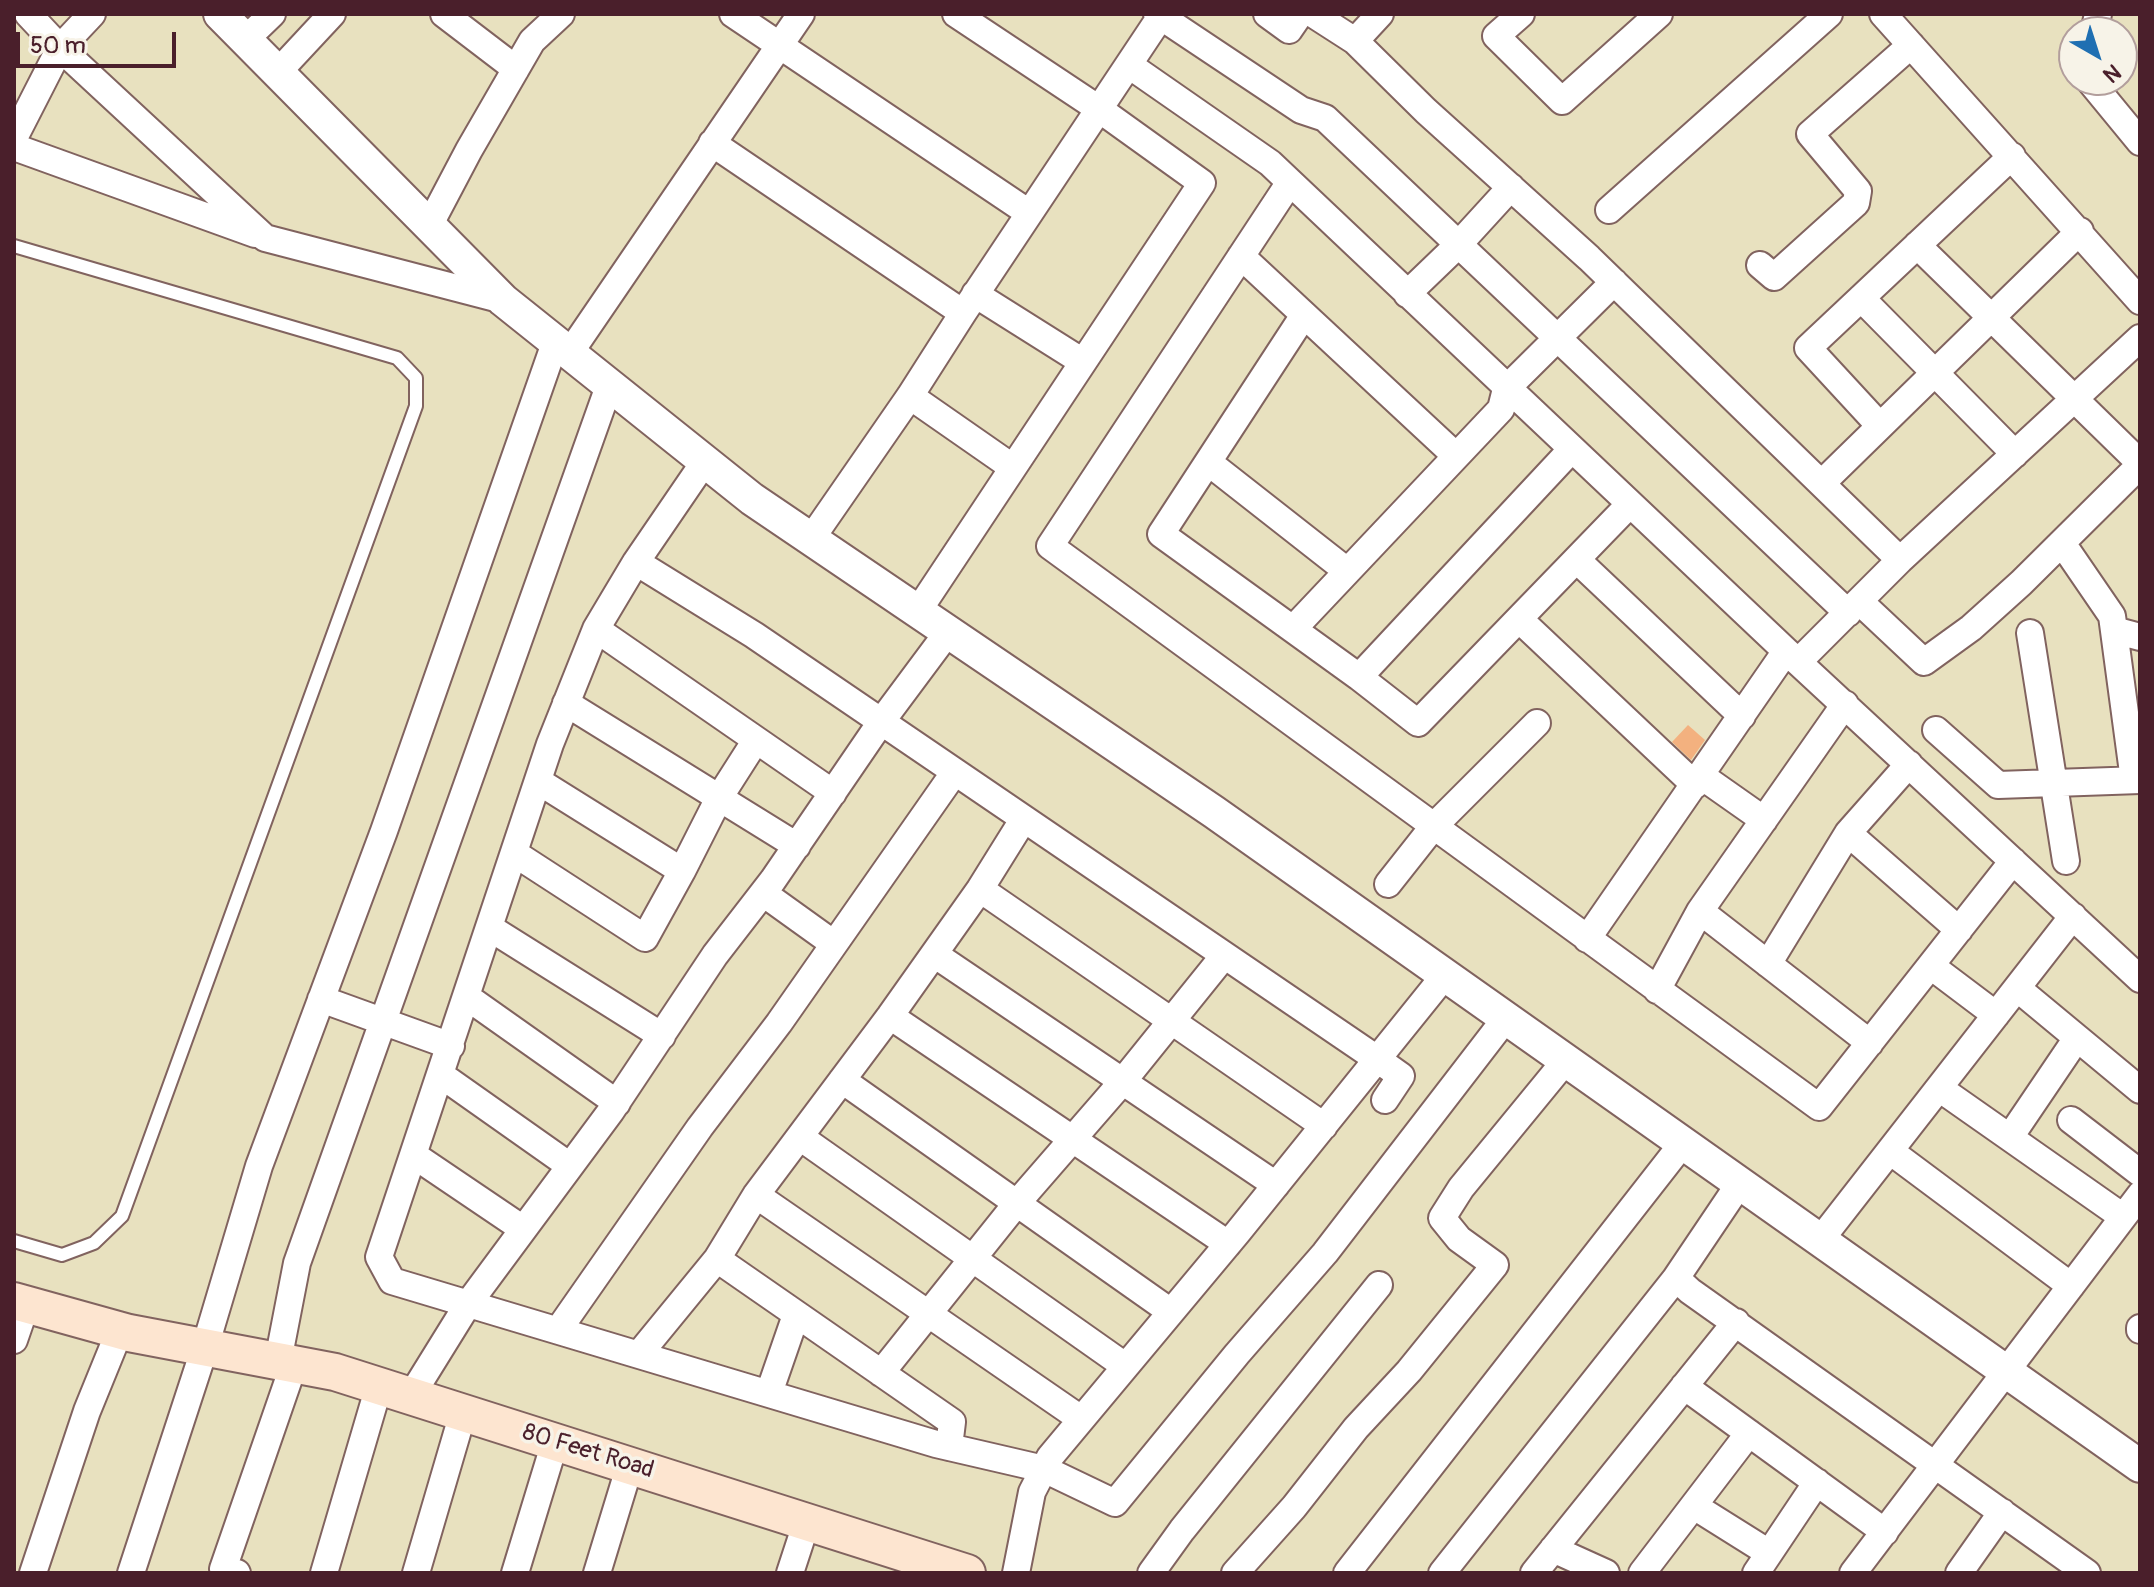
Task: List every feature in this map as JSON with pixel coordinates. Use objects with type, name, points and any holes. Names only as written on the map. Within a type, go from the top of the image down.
[{"type":"main road","name":"80 Feet Road","points":[[20,1303],[120,1330],[335,1372],[967,1573]]},
{"type":"street","points":[[28,14],[60,48],[265,238]]},
{"type":"street","points":[[14,138],[60,48],[92,14]]},
{"type":"street","points":[[220,14],[503,300],[752,499],[1214,812],[2140,1466]]},
{"type":"street","points":[[246,39],[272,14]]},
{"type":"street","points":[[278,72],[332,14]]},
{"type":"street","points":[[444,14],[516,69]]},
{"type":"street","points":[[429,226],[532,41],[561,14]]},
{"type":"street","points":[[733,14],[1029,213]]},
{"type":"street","points":[[131,1573],[205,1347],[259,1166],[562,348],[712,143],[801,14]]},
{"type":"street","points":[[918,611],[1202,183],[1099,109],[956,14]]},
{"type":"street","points":[[1267,14],[1289,30],[1300,14]]},
{"type":"street","points":[[1313,14],[1355,41],[1426,111],[1614,282],[1900,560]]},
{"type":"street","points":[[1355,41],[1380,14]]},
{"type":"street","points":[[1521,14],[1496,36],[1562,101],[1659,14]]},
{"type":"street","points":[[1609,210],[1829,14]]},
{"type":"street","points":[[1883,14],[2140,301]]},
{"type":"street","points":[[811,539],[910,396],[1159,15],[1192,23],[1301,110],[1325,118],[1557,338],[1853,607],[1924,662],[1971,628],[2140,464],[1917,245]]},
{"type":"street","points":[[1760,265],[1774,277],[1856,203],[1858,191],[1810,134],[1911,45]]},
{"type":"street","points":[[1129,65],[1270,163],[1571,450],[2140,979]]},
{"type":"street","points":[[2102,96],[2140,142]]},
{"type":"street","points":[[712,143],[969,303],[1083,362]]},
{"type":"street","points":[[14,147],[265,238],[503,300]]},
{"type":"street","points":[[1880,426],[1808,348],[2012,156]]},
{"type":"street","points":[[1290,182],[1050,546],[1819,1107],[2013,861]]},
{"type":"street","points":[[1407,294],[1458,245],[1511,187]]},
{"type":"street","points":[[1822,483],[2080,231]]},
{"type":"street","points":[[1241,256],[1456,456]]},
{"type":"street","points":[[1293,629],[1501,409],[1506,389],[1614,282]]},
{"type":"street","points":[[1861,298],[2015,454]]},
{"type":"street","points":[[1304,315],[1161,534],[1418,723],[1630,504]]},
{"type":"street","points":[[1587,939],[1742,716],[1792,656],[1853,607],[2140,338]]},
{"type":"street","points":[[237,1573],[223,1569],[286,1363],[297,1263],[609,386]]},
{"type":"street","points":[[910,396],[1012,467]]},
{"type":"street","points":[[1359,677],[1571,450]]},
{"type":"street","points":[[705,461],[636,562],[596,629],[566,703],[379,1257],[392,1281],[949,1447],[1044,1469],[1115,1503],[1237,1354],[1325,1253],[1506,1018]]},
{"type":"street","points":[[1208,462],[1347,571]]},
{"type":"street","points":[[1936,730],[1998,785],[2137,780],[2112,616],[2062,543]]},
{"type":"street","points":[[1577,560],[1742,716]]},
{"type":"street","points":[[636,562],[754,635],[1401,1076],[1385,1100]]},
{"type":"street","points":[[1519,619],[1698,780],[1764,820]]},
{"type":"street","points":[[596,629],[833,793]]},
{"type":"street","points":[[2114,630],[2140,637]]},
{"type":"street","points":[[324,1573],[395,1391],[468,1304],[617,1103],[715,955],[797,846],[881,722],[948,632]]},
{"type":"street","points":[[2030,633],[2066,861]]},
{"type":"street","points":[[566,703],[797,846]]},
{"type":"street","points":[[1657,990],[1700,911],[1845,704]]},
{"type":"street","points":[[1388,884],[1433,827],[1537,723]]},
{"type":"street","points":[[514,853],[645,938],[719,798],[756,740]]},
{"type":"street","points":[[1768,964],[1848,833],[1909,764]]},
{"type":"street","points":[[559,1329],[954,773]]},
{"type":"street","points":[[538,781],[682,871]]},
{"type":"street","points":[[640,1353],[717,1259],[756,1195],[890,1016],[980,889],[1023,820]]},
{"type":"street","points":[[1848,833],[1959,930]]},
{"type":"street","points":[[980,889],[1324,1126]]},
{"type":"street","points":[[763,893],[834,944]]},
{"type":"street","points":[[1700,911],[1870,1043]]},
{"type":"street","points":[[1821,1239],[2073,916]]},
{"type":"street","points":[[490,928],[662,1036]]},
{"type":"street","points":[[934,954],[1276,1185]]},
{"type":"street","points":[[881,1373],[1017,1203],[1123,1081],[1223,957]]},
{"type":"street","points":[[1931,966],[1996,1015]]},
{"type":"street","points":[[1016,1573],[1032,1492],[1050,1457],[1228,1244],[1445,975]]},
{"type":"street","points":[[2017,988],[2140,1090]]},
{"type":"street","points":[[467,997],[617,1103]]},
{"type":"street","points":[[321,999],[451,1046]]},
{"type":"street","points":[[890,1016],[1228,1244]]},
{"type":"street","points":[[2010,1137],[2077,1038]]},
{"type":"street","points":[[1235,1573],[1294,1507],[1356,1428],[1409,1371],[1495,1265],[1459,1239],[1442,1218],[1461,1188],[1566,1060]]},
{"type":"street","points":[[441,1075],[570,1166]]},
{"type":"street","points":[[842,1080],[1171,1312]]},
{"type":"street","points":[[1939,1088],[2123,1217]]},
{"type":"street","points":[[2071,1120],[2140,1173]]},
{"type":"street","points":[[800,1137],[1125,1366]]},
{"type":"street","points":[[1347,1573],[1683,1143]]},
{"type":"street","points":[[1890,1151],[2071,1286]]},
{"type":"street","points":[[415,1156],[523,1229]]},
{"type":"street","points":[[1442,1573],[1676,1278],[1740,1183]]},
{"type":"street","points":[[756,1195],[1081,1419]]},
{"type":"street","points":[[1853,1573],[2140,1195]]},
{"type":"street","points":[[717,1259],[952,1422],[949,1447]]},
{"type":"street","points":[[1676,1278],[2087,1573]]},
{"type":"street","points":[[1151,1573],[1379,1285]]},
{"type":"street","points":[[14,1340],[20,1303]]},
{"type":"street","points":[[769,1393],[796,1315]]},
{"type":"street","points":[[1534,1573],[1736,1322]]},
{"type":"street","points":[[33,1573],[87,1411],[120,1330]]},
{"type":"street","points":[[1684,1386],[1885,1532]]},
{"type":"street","points":[[416,1573],[463,1413]]},
{"type":"street","points":[[1642,1573],[1749,1433]]},
{"type":"street","points":[[515,1573],[555,1442]]},
{"type":"street","points":[[597,1573],[630,1465]]},
{"type":"street","points":[[1694,1506],[1762,1563],[1817,1482]]},
{"type":"street","points":[[1959,1573],[2002,1512]]},
{"type":"street","points":[[790,1573],[807,1521]]},
{"type":"street","points":[[1553,1549],[1606,1573]]},
{"type":"lane","points":[[14,246],[397,358],[416,378],[416,406],[122,1216],[94,1243],[62,1255],[14,1241]]},
{"type":"building","points":[[1688,725],[1705,740],[1691,760],[1672,742]]}]
